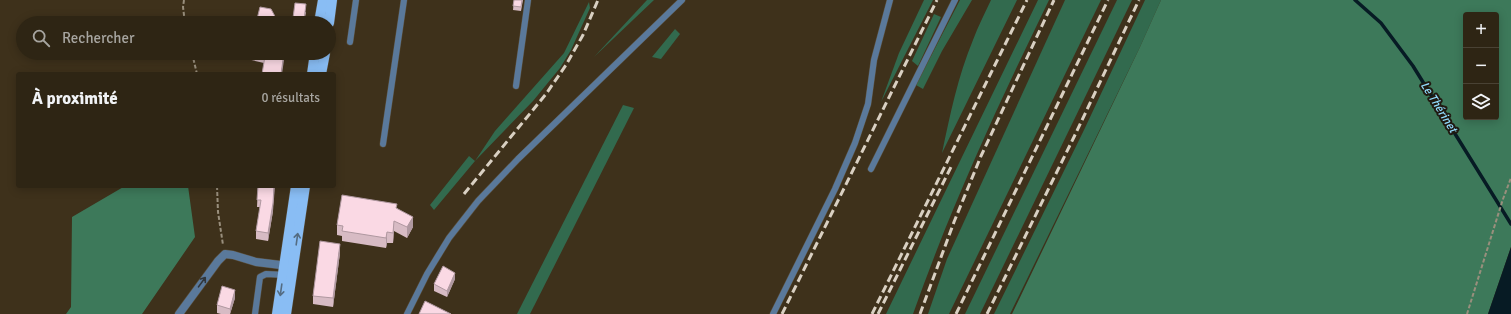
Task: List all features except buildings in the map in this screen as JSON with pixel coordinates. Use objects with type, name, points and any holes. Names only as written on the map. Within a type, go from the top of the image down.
[{"type":"main road","points":[[320,16],[323,0]]},
{"type":"main road","points":[[330,16],[332,0]]},
{"type":"main road","points":[[312,72],[314,60]]},
{"type":"main road","points":[[322,72],[324,60]]},
{"type":"main road","points":[[286,314],[296,188]]},
{"type":"main road","points":[[277,314],[289,272],[305,188]]},
{"type":"street","points":[[179,314],[218,260],[225,254],[233,255],[289,272]]},
{"type":"lane","points":[[350,42],[356,0]]},
{"type":"lane","points":[[383,144],[404,0]]},
{"type":"lane","points":[[516,86],[528,0]]},
{"type":"lane","points":[[407,314],[430,268],[449,238],[478,201],[533,144],[682,0]]},
{"type":"lane","points":[[773,314],[835,190],[855,144],[868,104],[874,60],[890,0]]},
{"type":"lane","points":[[870,169],[955,0]]},
{"type":"lane","points":[[255,314],[260,277],[266,274],[289,272]]},
{"type":"path","points":[[184,0],[184,16]]},
{"type":"path","points":[[194,60],[197,72]]},
{"type":"path","points":[[1467,314],[1511,178]]},
{"type":"path","points":[[217,188],[218,212],[225,254]]},
{"type":"green space","points":[[647,0],[654,0],[594,57]]},
{"type":"green space","points":[[924,0],[933,0],[881,102],[899,53]]},
{"type":"green space","points":[[960,0],[972,0],[942,51],[923,89],[916,85]]},
{"type":"green space","points":[[991,0],[1017,0],[942,153],[951,110],[963,68],[977,30]]},
{"type":"green space","points":[[1038,0],[1049,0],[976,155],[943,234],[913,314],[886,314]]},
{"type":"green space","points":[[1065,0],[1101,0],[949,314],[928,314],[947,259]]},
{"type":"green space","points":[[1117,0],[1132,0],[980,314],[965,314]]},
{"type":"green space","points":[[1145,0],[1161,0],[1140,47],[1010,314],[994,314],[1084,130]]},
{"type":"green space","points":[[1161,0],[1511,0],[1511,247],[1488,314],[1012,314]]},
{"type":"green space","points":[[589,2],[590,8],[571,50],[560,68],[533,101],[475,161],[495,131],[564,53]]},
{"type":"green space","points":[[934,14],[941,17],[918,66],[912,61]]},
{"type":"green space","points":[[675,29],[680,34],[661,59],[652,57]]},
{"type":"green space","points":[[623,105],[634,108],[530,314],[517,314]]},
{"type":"green space","points":[[469,156],[475,161],[434,210],[430,205]]},
{"type":"green space","points":[[122,188],[188,188],[195,237],[142,314],[66,314],[71,307],[72,217]]},
{"type":"water","points":[[1511,247],[1511,314],[1488,314]]},
{"type":"waterway","name":"Le Thérinet","points":[[1355,0],[1381,23],[1413,66],[1511,224]]},
{"type":"railway","points":[[464,194],[546,94],[566,65],[583,35],[598,0]]},
{"type":"railway","points":[[782,314],[937,0]]},
{"type":"railway","points":[[872,314],[1027,0]]},
{"type":"railway","points":[[920,314],[954,222],[981,156],[1054,0]]},
{"type":"railway","points":[[956,314],[1108,0]]},
{"type":"railway","points":[[987,314],[1139,0]]},
{"type":"railway","points":[[878,314],[952,165]]}]
